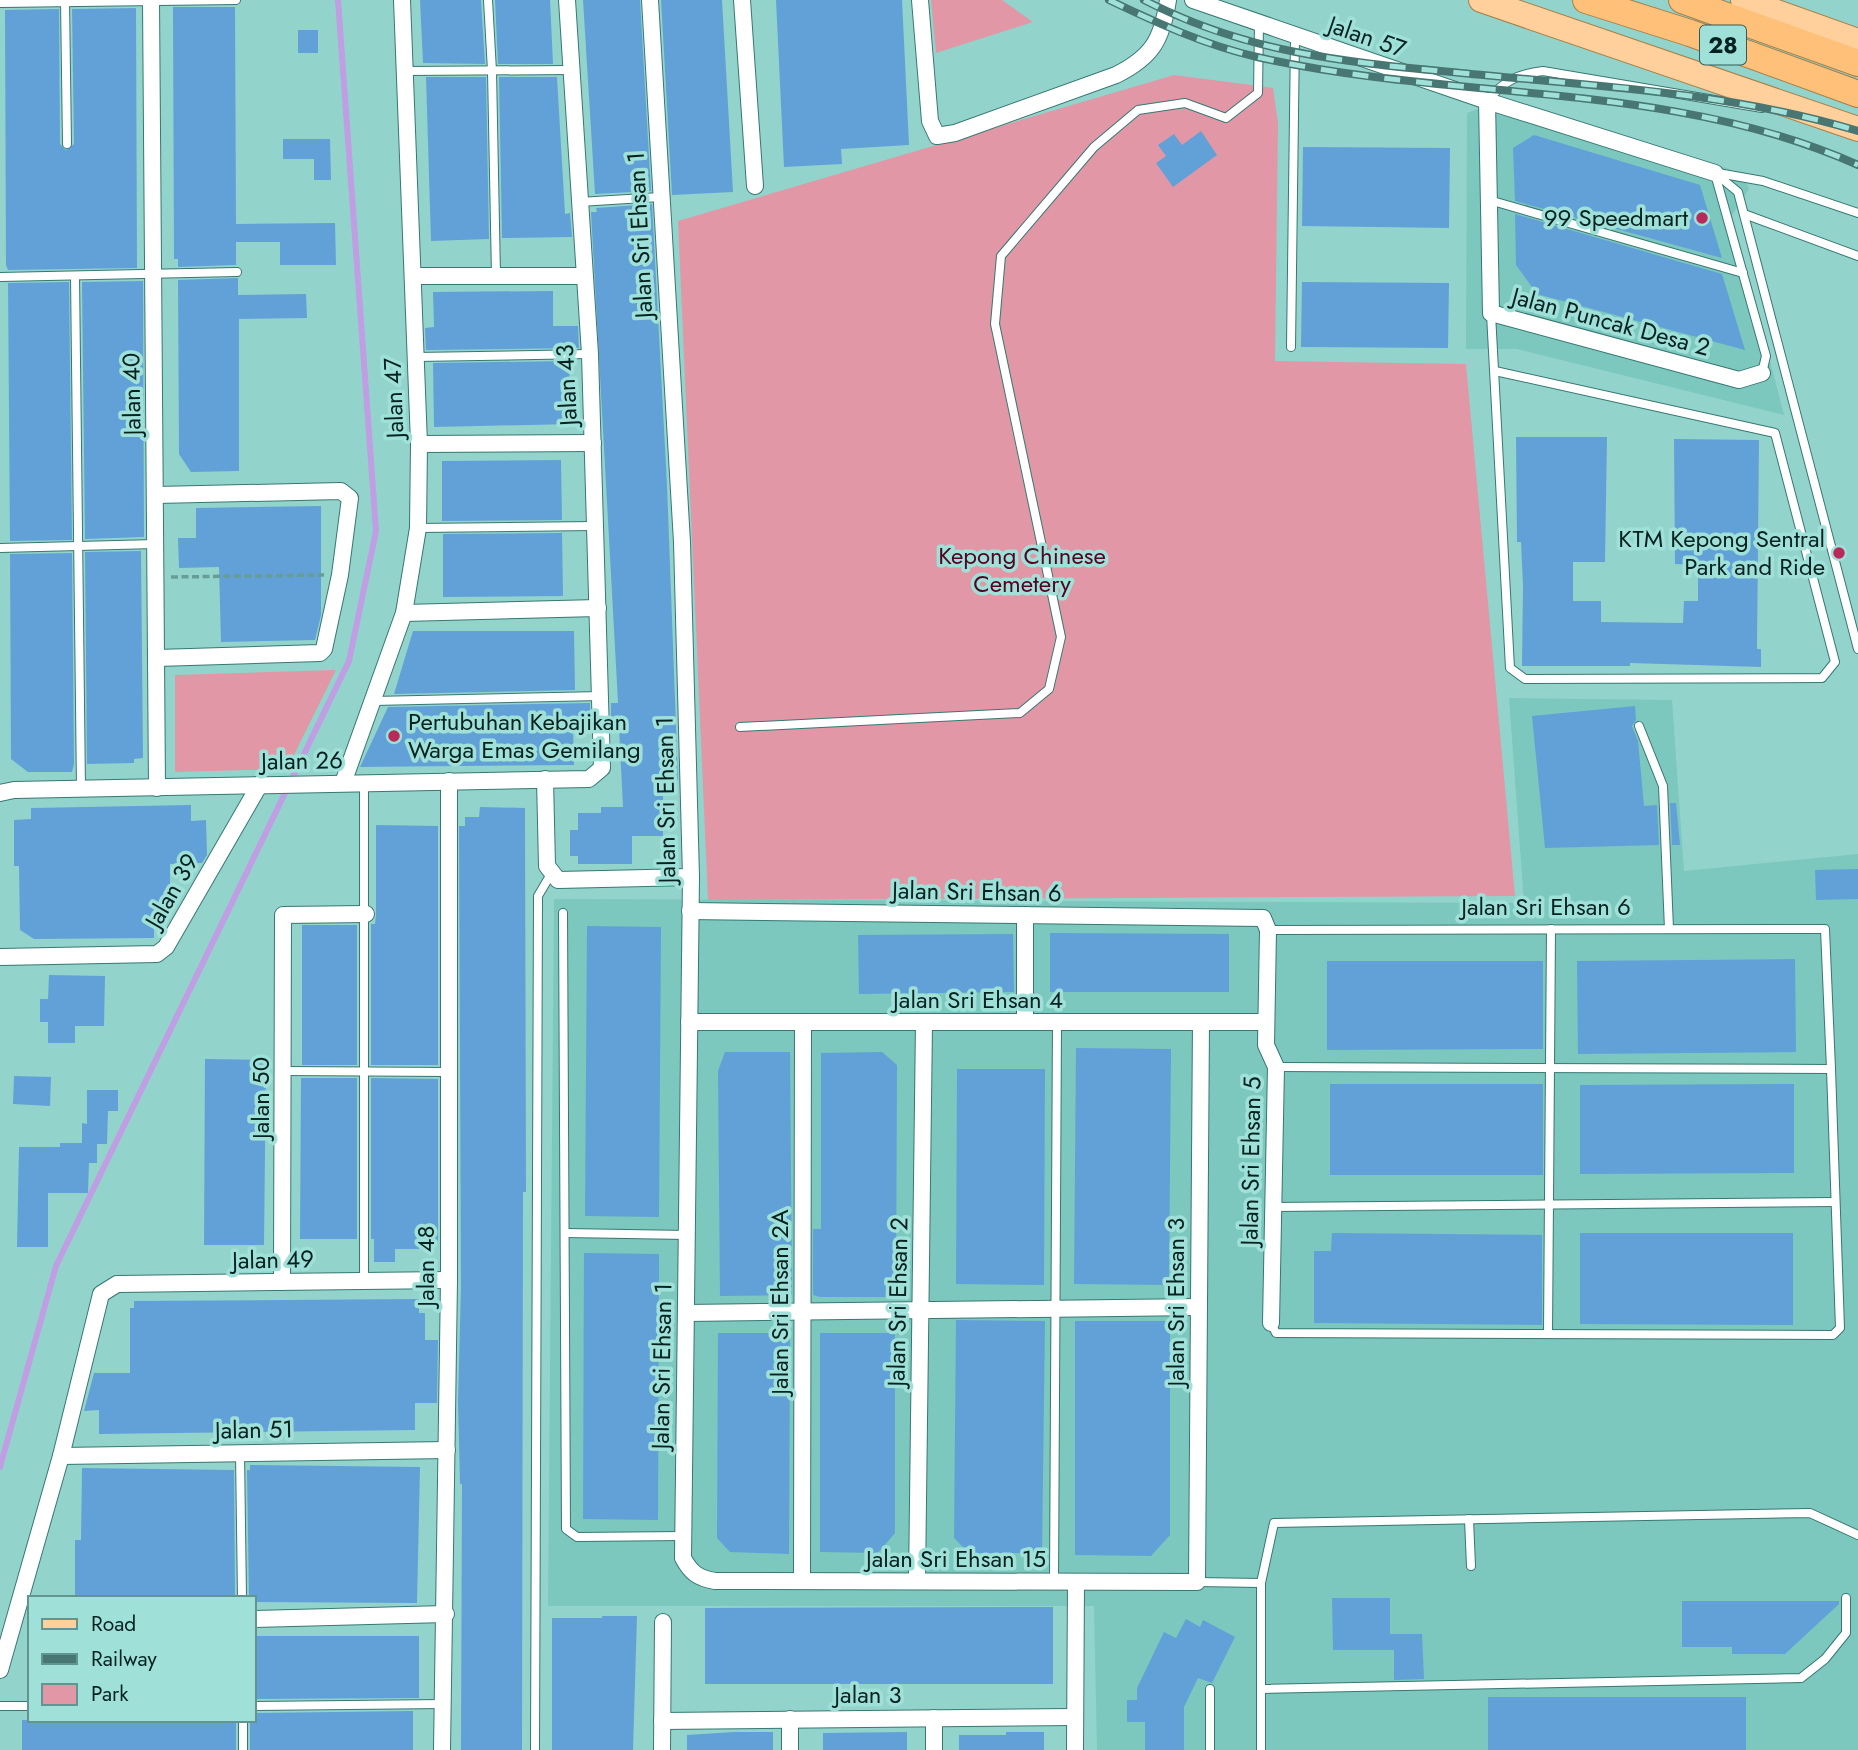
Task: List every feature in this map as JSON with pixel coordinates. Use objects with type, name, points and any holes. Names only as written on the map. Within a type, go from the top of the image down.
[{"type":"highway","name":"28","points":[[1586,0],[1690,33],[1858,94]]},
{"type":"highway","name":"28","points":[[1682,0],[1858,63]]},
{"type":"main road","points":[[1480,0],[1858,129]]},
{"type":"main road","points":[[1761,3],[1858,41]]},
{"type":"street","name":"Jalan 47","points":[[337,783],[373,701],[404,613],[418,528],[419,444],[402,0]]},
{"type":"street","name":"Jalan 43","points":[[567,0],[582,276],[590,354],[602,768]]},
{"type":"street","name":"Jalan Sri Ehsan 1","points":[[650,0],[682,542],[691,877],[683,1558],[690,1571],[701,1578],[715,1581]]},
{"type":"street","points":[[742,0],[755,186]]},
{"type":"street","points":[[920,0],[930,121],[937,136],[946,136],[1116,75],[1141,62],[1164,27],[1168,0]]},
{"type":"street","name":"Jalan 57","points":[[1193,0],[1487,102],[1715,173]]},
{"type":"street","name":"Jalan 40","points":[[152,1],[157,788]]},
{"type":"street","name":"Jalan Puncak Desa 2","points":[[1487,102],[1491,313],[1739,380],[1762,373]]},
{"type":"street","points":[[413,275],[582,276]]},
{"type":"street","points":[[419,444],[593,443]]},
{"type":"street","points":[[156,495],[341,491],[350,498],[340,575],[324,649],[314,654],[157,657]]},
{"type":"street","points":[[404,613],[598,608]]},
{"type":"street","name":"Jalan 26","points":[[0,793],[14,790],[265,784],[589,779],[602,768]]},
{"type":"street","points":[[545,779],[547,866],[558,880],[691,877]]},
{"type":"street","name":"Jalan 48","points":[[442,1750],[449,1280],[449,781]]},
{"type":"street","name":"Jalan 39","points":[[0,957],[157,954],[166,947],[265,784]]},
{"type":"street","name":"Jalan Sri Ehsan 6","points":[[691,911],[1024,915],[1265,924]]},
{"type":"street","name":"Jalan 50","points":[[282,1282],[282,915],[366,914]]},
{"type":"street","points":[[1024,915],[1025,1022]]},
{"type":"street","name":"Jalan Sri Ehsan 5","points":[[1265,924],[1266,1045],[1276,1067],[1271,1323]]},
{"type":"street","name":"Jalan Sri Ehsan 4","points":[[689,1022],[1266,1022]]},
{"type":"street","name":"Jalan Sri Ehsan 2A","points":[[802,1581],[803,1022]]},
{"type":"street","name":"Jalan Sri Ehsan 2","points":[[917,1581],[924,1022]]},
{"type":"street","name":"Jalan Sri Ehsan 3","points":[[1197,1582],[1201,1022]]},
{"type":"street","name":"Jalan 49","points":[[61,1456],[101,1294],[117,1284],[449,1280]]},
{"type":"street","points":[[686,1313],[1199,1307]]},
{"type":"street","name":"Jalan 51","points":[[61,1456],[447,1450]]},
{"type":"street","points":[[0,1670],[61,1456]]},
{"type":"street","name":"Jalan Sri Ehsan 15","points":[[715,1581],[1197,1582]]},
{"type":"street","points":[[1065,1582],[1066,1648],[1074,1670],[1075,1750]]},
{"type":"street","points":[[256,1619],[446,1614]]},
{"type":"street","points":[[13,1619],[28,1619]]},
{"type":"street","points":[[662,1750],[663,1622]]},
{"type":"street","name":"Jalan 3","points":[[662,1721],[1075,1717]]},
{"type":"street","points":[[790,1718],[790,1750]]},
{"type":"street","points":[[934,1718],[934,1750]]},
{"type":"lane","points":[[0,3],[236,0]]},
{"type":"lane","points":[[488,0],[496,276]]},
{"type":"lane","points":[[65,1],[66,144]]},
{"type":"lane","points":[[740,727],[1020,713],[1048,689],[1061,637],[995,324],[1000,256],[1094,147],[1138,110],[1185,103],[1226,118],[1258,93],[1259,23]]},
{"type":"lane","points":[[1291,347],[1295,37]]},
{"type":"lane","points":[[405,71],[571,69]]},
{"type":"lane","points":[[1487,102],[1502,83],[1522,73],[1543,71],[1824,118]]},
{"type":"lane","points":[[1715,173],[1763,181],[1858,213]]},
{"type":"lane","points":[[1715,173],[1738,192],[1858,649]]},
{"type":"lane","points":[[1715,173],[1766,356],[1762,373]]},
{"type":"lane","points":[[579,202],[660,197]]},
{"type":"lane","points":[[1489,200],[1743,273]]},
{"type":"lane","points":[[1744,214],[1858,256]]},
{"type":"lane","points":[[0,277],[237,272]]},
{"type":"lane","points":[[75,276],[81,789]]},
{"type":"lane","points":[[1491,313],[1510,668],[1525,679],[1822,678],[1835,662],[1775,433],[1495,371]]},
{"type":"lane","points":[[416,357],[590,354]]},
{"type":"lane","points":[[418,528],[595,526]]},
{"type":"lane","points":[[0,548],[156,544]]},
{"type":"lane","points":[[373,701],[601,696]]},
{"type":"lane","points":[[1639,726],[1663,786],[1669,929]]},
{"type":"lane","points":[[364,783],[364,1282]]},
{"type":"lane","points":[[535,1750],[538,897],[551,874]]},
{"type":"lane","points":[[563,914],[566,1529],[570,1535],[577,1537],[683,1536]]},
{"type":"lane","name":"Jalan Sri Ehsan 6","points":[[1265,924],[1550,929],[1825,929],[1831,1069]]},
{"type":"lane","points":[[1548,1334],[1550,929]]},
{"type":"lane","points":[[1057,1022],[1058,1308],[1065,1582]]},
{"type":"lane","points":[[1271,1323],[1276,1333],[1833,1335],[1840,1328],[1831,1069],[1276,1067]]},
{"type":"lane","points":[[284,1071],[449,1072]]},
{"type":"lane","points":[[1273,1207],[1834,1202]]},
{"type":"lane","points":[[566,1233],[687,1234]]},
{"type":"lane","points":[[240,1452],[242,1596]]},
{"type":"lane","points":[[1261,1750],[1261,1583],[1274,1523],[1810,1513],[1858,1535]]},
{"type":"lane","points":[[1469,1519],[1471,1566]]},
{"type":"lane","points":[[1197,1582],[1261,1583]]},
{"type":"lane","points":[[1261,1689],[1801,1678],[1825,1659],[1846,1633],[1846,1598]]},
{"type":"lane","points":[[1210,1689],[1210,1750]]},
{"type":"lane","points":[[256,1706],[443,1704]]},
{"type":"lane","points":[[0,1706],[28,1706]]},
{"type":"lane","points":[[243,1722],[243,1750]]},
{"type":"path","points":[[156,577],[340,575]]},
{"type":"shaded area","points":[[1501,101],[1722,166],[1743,176],[1749,189],[1732,215],[1784,415],[1517,349],[1466,349],[1467,113]]},
{"type":"shaded area","points":[[1509,698],[1672,700],[1684,871],[1858,854],[1858,1750],[1097,1750],[1094,1606],[548,1606],[554,899],[1524,903]]},
{"type":"green space","points":[[931,0],[1002,0],[1033,22],[936,53]]},
{"type":"green space","name":"Kepong Chinese Cemetery","points":[[1174,75],[1273,88],[1278,123],[1275,361],[1466,364],[1515,896],[708,900],[678,221]]},
{"type":"green space","points":[[336,670],[287,769],[175,772],[175,675]]},
{"type":"building","points":[[420,0],[481,0],[485,64],[423,63]]},
{"type":"building","points":[[495,0],[550,0],[553,64],[498,64]]},
{"type":"building","points":[[583,0],[640,0],[651,191],[595,194]]},
{"type":"building","points":[[661,0],[722,0],[733,192],[672,195]]},
{"type":"building","points":[[776,0],[902,0],[909,145],[841,149],[842,164],[784,167]]},
{"type":"building","points":[[173,7],[235,7],[236,224],[335,223],[336,265],[280,265],[280,242],[236,242],[236,265],[178,267],[178,259],[174,259]]},
{"type":"building","points":[[136,8],[137,268],[8,270],[5,10],[59,9],[60,144],[66,150],[74,144],[72,9]]},
{"type":"building","points":[[298,30],[318,30],[318,53],[298,53]]},
{"type":"building","points":[[426,77],[486,77],[489,239],[431,241]]},
{"type":"building","points":[[499,77],[557,77],[565,214],[570,213],[572,237],[502,238]]},
{"type":"building","points":[[1201,131],[1217,155],[1173,187],[1156,163],[1166,156],[1158,145],[1174,134],[1182,145]]},
{"type":"building","points":[[1534,135],[1700,185],[1722,258],[1515,201],[1513,148]]},
{"type":"building","points":[[283,139],[330,139],[331,180],[314,180],[314,159],[283,159]]},
{"type":"building","points":[[1303,147],[1450,148],[1449,228],[1302,226]]},
{"type":"building","points":[[652,204],[667,485],[678,780],[663,781],[663,836],[632,836],[632,864],[578,864],[578,856],[570,856],[570,830],[578,830],[578,813],[601,813],[601,807],[623,807],[619,727],[611,727],[611,703],[618,703],[591,212],[597,212],[596,208]]},
{"type":"building","points":[[1515,214],[1722,274],[1745,350],[1537,294],[1516,265]]},
{"type":"building","points":[[238,278],[238,295],[306,294],[307,318],[239,319],[239,471],[191,472],[179,454],[178,280]]},
{"type":"building","points":[[143,281],[144,537],[85,539],[82,282]]},
{"type":"building","points":[[69,282],[72,540],[10,541],[8,283]]},
{"type":"building","points":[[1302,282],[1449,283],[1448,348],[1301,347]]},
{"type":"building","points":[[553,291],[553,326],[578,326],[579,348],[426,350],[425,328],[434,327],[433,292]]},
{"type":"building","points":[[569,361],[571,424],[434,427],[433,363]]},
{"type":"building","points":[[1516,437],[1607,437],[1605,562],[1573,562],[1573,601],[1601,601],[1601,622],[1683,623],[1684,601],[1698,601],[1698,565],[1675,564],[1674,439],[1759,440],[1757,649],[1761,649],[1761,667],[1630,663],[1630,666],[1522,666],[1523,586],[1521,542],[1517,542]]},
{"type":"building","points":[[561,460],[562,520],[442,521],[442,461]]},
{"type":"building","points":[[321,506],[321,615],[315,640],[221,642],[219,567],[179,568],[178,538],[196,538],[196,508]]},
{"type":"building","points":[[562,533],[563,596],[443,597],[443,534]]},
{"type":"building","points":[[141,551],[143,758],[134,759],[134,763],[87,764],[85,552]]},
{"type":"building","points":[[72,553],[74,764],[72,772],[28,772],[11,759],[10,554]]},
{"type":"building","points":[[413,631],[574,631],[575,690],[394,694]]},
{"type":"building","points":[[590,703],[590,728],[573,728],[574,765],[360,767],[388,707]]},
{"type":"building","points":[[1635,706],[1636,720],[1632,726],[1638,741],[1644,806],[1657,805],[1659,845],[1545,848],[1532,716]]},
{"type":"building","points":[[1670,803],[1676,803],[1680,845],[1672,845]]},
{"type":"building","points":[[191,805],[191,821],[206,820],[207,855],[202,863],[170,864],[170,915],[154,915],[154,938],[34,939],[20,930],[19,866],[14,866],[14,820],[31,819],[31,808]]},
{"type":"building","points":[[480,807],[525,808],[526,1192],[523,1192],[522,1750],[461,1750],[462,1484],[458,1402],[461,1286],[459,826],[465,826],[465,817],[479,817]]},
{"type":"building","points":[[376,825],[438,826],[438,1065],[371,1065],[371,924],[375,924],[376,915]]},
{"type":"building","points":[[1858,869],[1858,899],[1816,900],[1815,870]]},
{"type":"building","points":[[302,925],[357,925],[357,1065],[302,1065]]},
{"type":"building","points":[[587,926],[661,927],[659,1217],[585,1216]]},
{"type":"building","points":[[1050,933],[1229,934],[1229,992],[1050,992]]},
{"type":"building","points":[[1013,934],[1014,992],[859,994],[858,935]]},
{"type":"building","points":[[1795,959],[1796,1052],[1578,1054],[1577,961]]},
{"type":"building","points":[[1327,961],[1543,961],[1543,1049],[1327,1050]]},
{"type":"building","points":[[49,975],[105,976],[104,1026],[75,1026],[75,1043],[48,1043],[48,1022],[40,1022],[40,999],[48,999]]},
{"type":"building","points":[[1076,1048],[1171,1049],[1169,1285],[1074,1284]]},
{"type":"building","points":[[725,1052],[790,1052],[792,1295],[720,1296],[718,1071]]},
{"type":"building","points":[[882,1052],[897,1065],[896,1297],[820,1297],[813,1295],[813,1229],[821,1229],[821,1053]]},
{"type":"building","points":[[205,1059],[266,1060],[264,1245],[204,1245]]},
{"type":"building","points":[[957,1069],[1045,1069],[1044,1285],[956,1284]]},
{"type":"building","points":[[14,1076],[51,1077],[50,1106],[13,1104]]},
{"type":"building","points":[[301,1078],[357,1078],[357,1239],[300,1239]]},
{"type":"building","points":[[371,1078],[438,1079],[438,1241],[419,1240],[419,1249],[395,1249],[395,1262],[374,1262],[374,1239],[371,1239]]},
{"type":"building","points":[[1330,1084],[1543,1084],[1543,1175],[1330,1175]]},
{"type":"building","points":[[1794,1084],[1794,1173],[1580,1174],[1580,1085]]},
{"type":"building","points":[[87,1090],[118,1090],[118,1111],[108,1111],[107,1144],[97,1144],[97,1163],[89,1163],[88,1193],[48,1193],[48,1247],[17,1247],[19,1147],[60,1147],[60,1143],[82,1143],[82,1123],[87,1124]]},
{"type":"building","points":[[1332,1233],[1542,1235],[1542,1325],[1314,1323],[1314,1251],[1331,1251]]},
{"type":"building","points":[[1580,1233],[1793,1233],[1793,1325],[1580,1324]]},
{"type":"building","points":[[584,1253],[659,1254],[658,1520],[583,1519]]},
{"type":"building","points":[[419,1299],[419,1313],[425,1313],[425,1340],[438,1340],[437,1403],[415,1403],[415,1430],[99,1434],[99,1410],[84,1411],[94,1373],[130,1373],[130,1308],[134,1308],[134,1301]]},
{"type":"building","points":[[956,1320],[1045,1321],[1042,1553],[969,1553],[954,1538]]},
{"type":"building","points":[[1075,1321],[1170,1321],[1170,1535],[1151,1556],[1075,1555]]},
{"type":"building","points":[[718,1333],[790,1333],[789,1554],[730,1552],[717,1538]]},
{"type":"building","points":[[820,1333],[895,1333],[895,1533],[878,1553],[820,1552]]},
{"type":"building","points":[[250,1465],[420,1467],[417,1603],[256,1602],[256,1596],[249,1596],[247,1470],[250,1470]]},
{"type":"building","points":[[82,1468],[234,1470],[235,1596],[75,1596],[75,1540],[81,1540]]},
{"type":"building","points":[[1332,1598],[1390,1598],[1390,1634],[1422,1634],[1424,1679],[1394,1680],[1394,1650],[1333,1650]]},
{"type":"building","points":[[1682,1601],[1839,1601],[1839,1604],[1785,1654],[1732,1654],[1732,1647],[1682,1647]]},
{"type":"building","points":[[1053,1607],[1053,1684],[705,1684],[705,1608]]},
{"type":"building","points":[[637,1616],[633,1750],[552,1750],[552,1618]]},
{"type":"building","points":[[1186,1619],[1200,1627],[1203,1620],[1235,1637],[1212,1683],[1198,1678],[1184,1707],[1184,1750],[1145,1750],[1145,1722],[1127,1722],[1127,1700],[1137,1700],[1137,1688],[1164,1632],[1176,1638]]},
{"type":"building","points":[[256,1636],[419,1636],[419,1698],[256,1699]]},
{"type":"building","points":[[1488,1697],[1746,1697],[1746,1750],[1488,1750]]},
{"type":"building","points":[[413,1711],[413,1750],[250,1750],[250,1722],[256,1722],[256,1713]]},
{"type":"building","points":[[22,1720],[236,1722],[236,1750],[22,1750]]},
{"type":"building","points":[[773,1732],[773,1750],[687,1750],[687,1735]]},
{"type":"building","points":[[907,1732],[907,1750],[823,1750],[823,1733]]},
{"type":"building","points":[[1006,1732],[1044,1732],[1044,1750],[959,1750],[959,1735],[1006,1735]]},
{"type":"waterway","points":[[0,1467],[56,1266],[349,661],[376,531],[338,0]]},
{"type":"railway","points":[[1109,0],[1200,40],[1257,57],[1408,81],[1637,105],[1712,119],[1786,138],[1858,165]]},
{"type":"railway","points":[[1144,0],[1222,33],[1299,53],[1378,65],[1661,92],[1760,107],[1858,131]]},
{"type":"place","name":"99 Speedmart","points":[[1702,218]]},
{"type":"place","name":"KTM Kepong Sentral Park and Ride","points":[[1839,553]]},
{"type":"place","name":"Pertubuhan Kebajikan Warga Emas Gemilang","points":[[394,736]]}]
